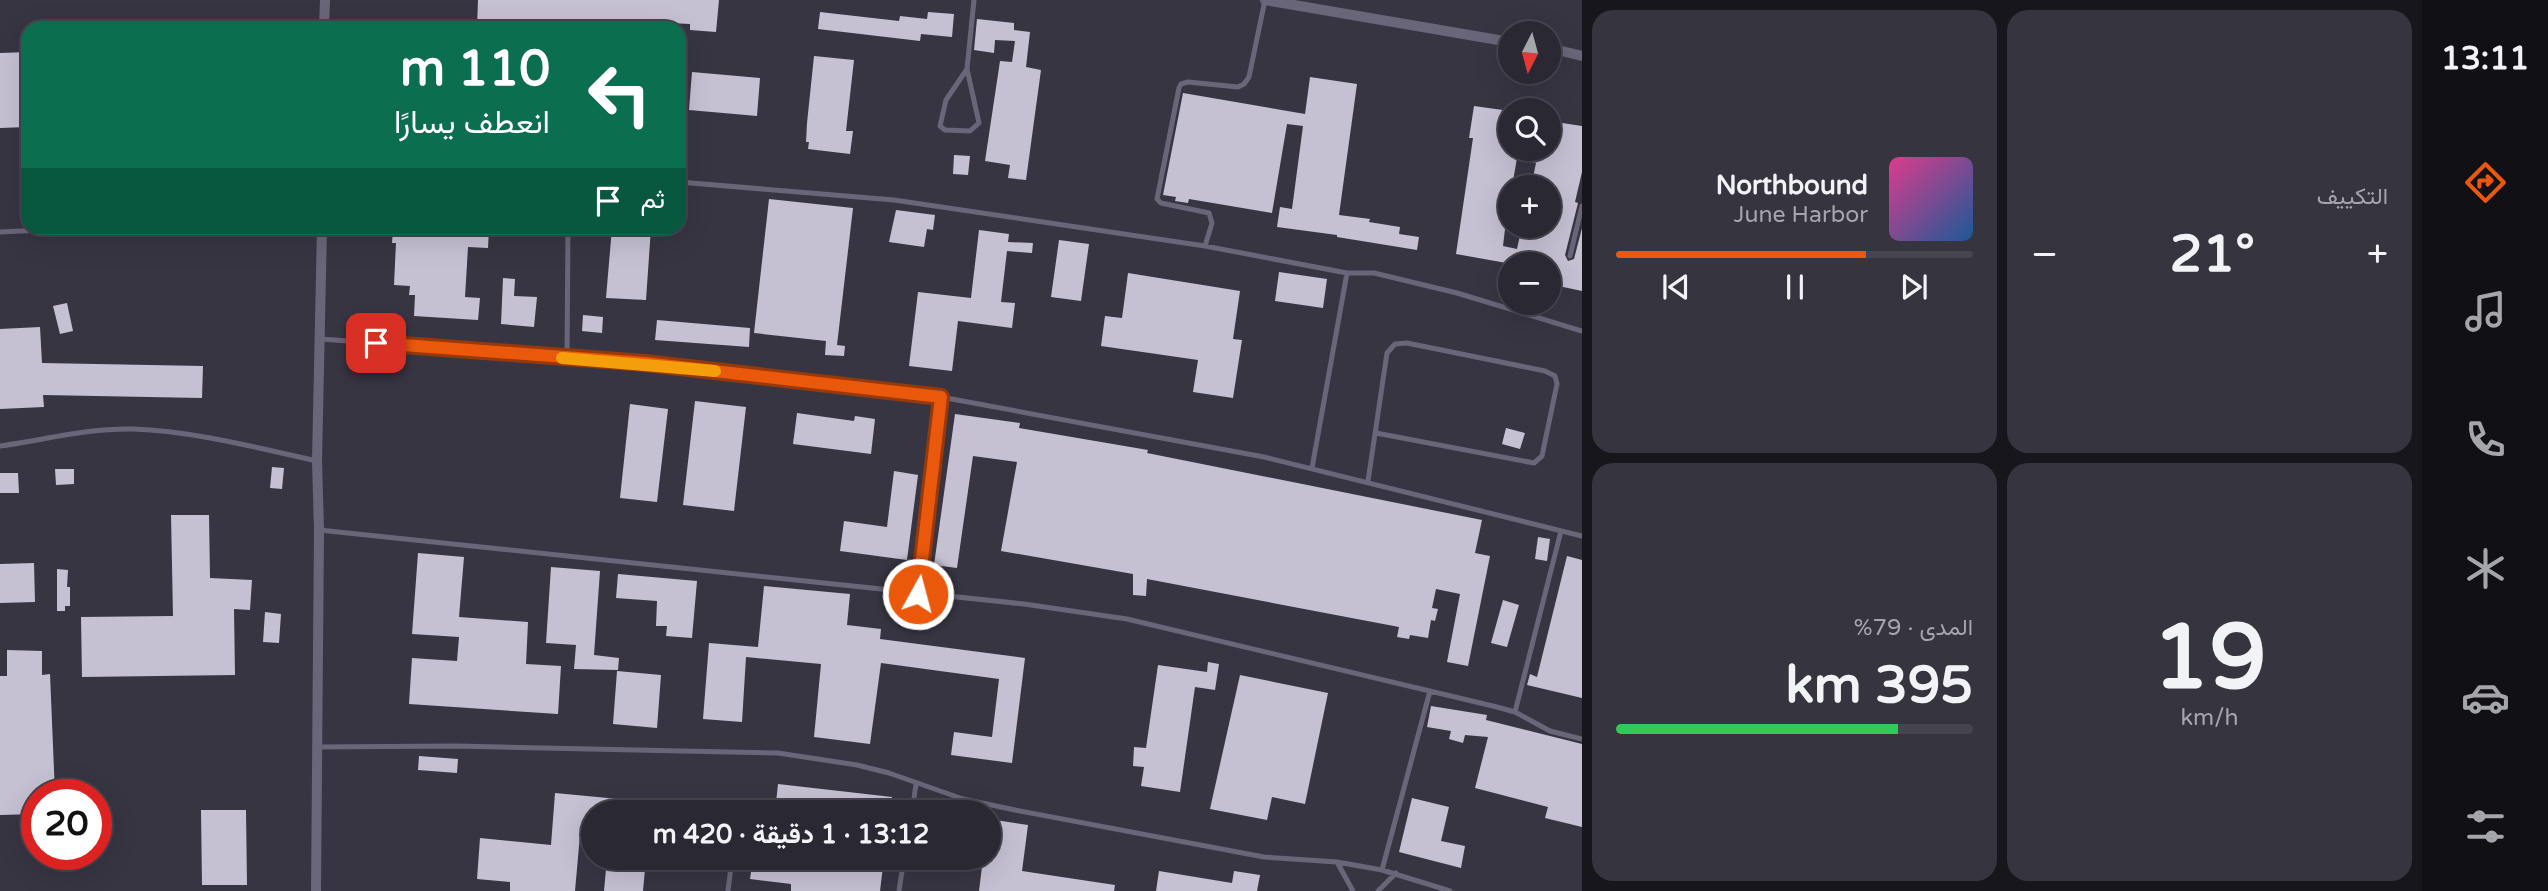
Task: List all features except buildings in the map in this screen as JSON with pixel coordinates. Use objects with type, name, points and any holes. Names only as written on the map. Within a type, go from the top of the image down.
[{"type":"street","points":[[324,21],[325,0]]},
{"type":"street","points":[[1265,0],[1498,39]]},
{"type":"street","points":[[1561,51],[1582,56]]},
{"type":"street","points":[[316,891],[319,530],[317,461],[322,235]]},
{"type":"lane","points":[[967,69],[946,100],[940,126],[945,131],[971,131],[979,123],[967,69],[974,0]]},
{"type":"lane","points":[[1205,246],[1212,223],[1209,214],[1161,204],[1157,198],[1179,89],[1181,84],[1188,82],[1238,87],[1244,85],[1249,78],[1265,0]]},
{"type":"lane","points":[[686,183],[894,200],[1205,246],[1347,273],[1374,273],[1404,279],[1582,331]]},
{"type":"lane","points":[[1570,256],[1582,206]]},
{"type":"lane","points":[[0,232],[21,231]]},
{"type":"lane","points":[[567,358],[568,235]]},
{"type":"lane","points":[[1312,468],[1347,273]]},
{"type":"lane","points":[[321,339],[645,363],[941,397],[1264,457],[1582,536]]},
{"type":"lane","points":[[1368,481],[1387,354],[1395,344],[1407,343],[1545,371],[1555,376],[1557,384],[1542,456],[1534,463],[1376,433]]},
{"type":"lane","points":[[918,594],[941,397]]},
{"type":"lane","points":[[0,446],[100,431],[133,429],[239,444],[317,461]]},
{"type":"lane","points":[[319,530],[1024,604],[1126,619],[1515,712],[1550,731],[1582,739]]},
{"type":"lane","points":[[1515,712],[1561,531]]},
{"type":"lane","points":[[1382,870],[1430,691]]},
{"type":"lane","points":[[318,747],[456,746],[778,753],[858,765],[964,799],[1015,810],[1264,858],[1337,862],[1382,870],[1450,891]]},
{"type":"lane","points":[[914,800],[916,784]]},
{"type":"lane","points":[[1337,862],[1353,891]]},
{"type":"lane","points":[[728,891],[731,870]]},
{"type":"lane","points":[[899,891],[902,870]]},
{"type":"lane","points":[[1378,891],[1396,873]]},
{"type":"slow traffic","points":[[562,358],[715,371]]},
{"type":"route","points":[[376,343],[645,363],[941,397],[918,594]]}]
